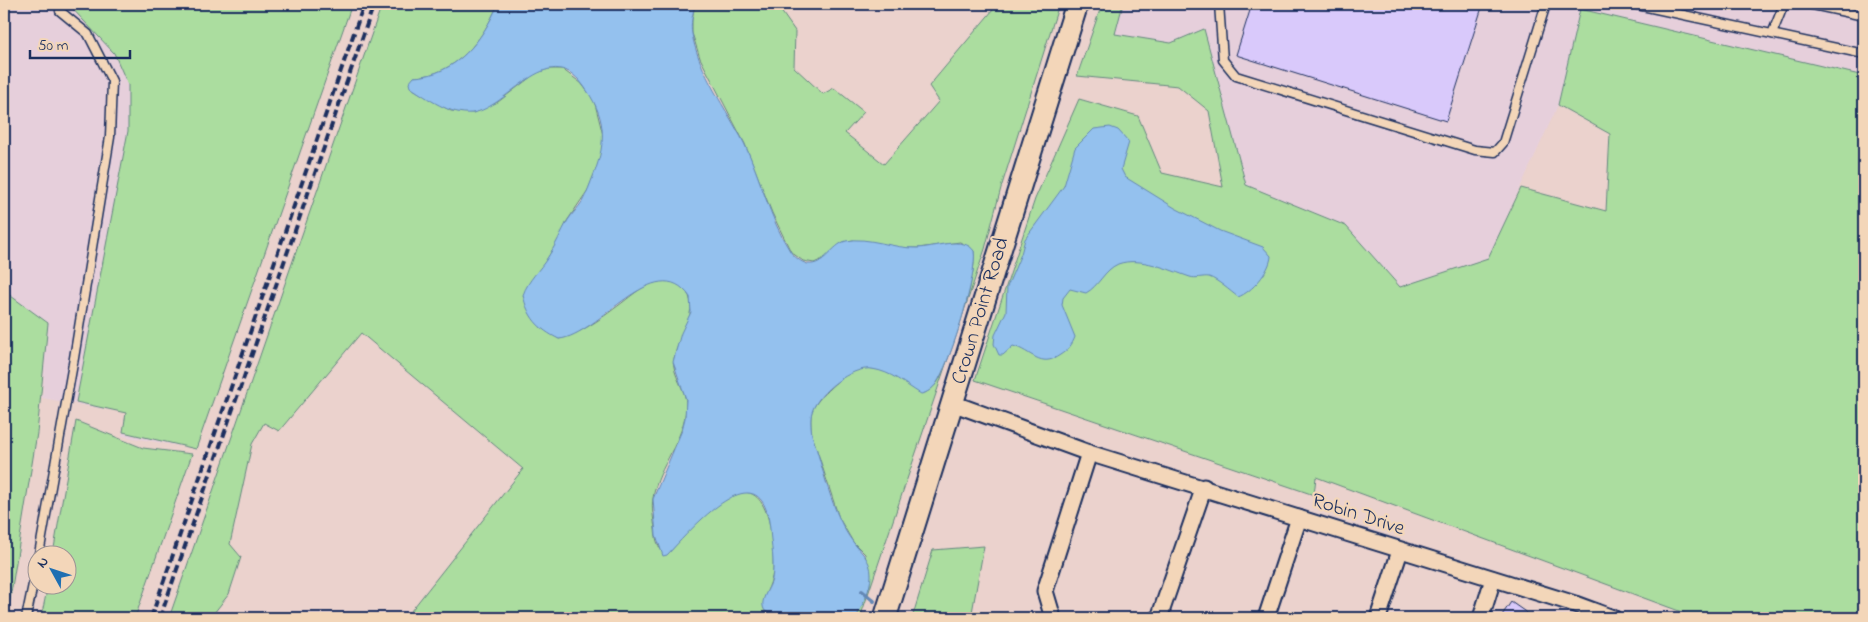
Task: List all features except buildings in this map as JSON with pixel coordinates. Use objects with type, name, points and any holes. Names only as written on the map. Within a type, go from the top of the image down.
[{"type":"main road","name":"Crown Point Road","points":[[885,618],[1077,4]]},
{"type":"street","name":"Robin Drive","points":[[952,403],[1089,453],[1204,487],[1400,551],[1575,604],[1613,618]]},
{"type":"street","points":[[1053,618],[1045,591],[1089,453]]},
{"type":"street","points":[[1159,618],[1204,487]]},
{"type":"street","points":[[1266,618],[1299,518]]},
{"type":"street","points":[[1378,618],[1400,551]]},
{"type":"street","points":[[1481,618],[1493,579]]},
{"type":"lane","points":[[1218,4],[1223,60],[1236,76],[1475,150],[1494,152],[1503,143],[1546,4]]},
{"type":"lane","points":[[1634,4],[1864,54]]},
{"type":"lane","points":[[1772,34],[1784,4]]},
{"type":"lane","points":[[1808,4],[1864,16]]},
{"type":"lane","points":[[41,544],[74,358],[110,137],[112,81],[88,34],[60,11]]},
{"type":"lane","points":[[26,618],[31,594]]},
{"type":"shaded area","points":[[4,4],[274,4],[196,449],[122,436],[126,413],[42,398],[48,323],[4,291]]},
{"type":"shaded area","points":[[1123,4],[1864,4],[1864,76],[1581,9],[1558,105],[1488,258],[1400,287],[1346,226],[1246,185],[1204,29],[1171,43],[1115,34]]},
{"type":"green space","points":[[68,4],[352,4],[196,449],[123,432],[126,413],[76,402],[128,131],[128,85],[114,53]]},
{"type":"green space","points":[[382,4],[498,4],[476,42],[455,63],[429,75],[414,77],[411,88],[451,111],[473,113],[498,102],[536,73],[549,69],[562,69],[581,83],[594,100],[604,139],[601,157],[588,190],[567,221],[561,236],[542,267],[540,327],[559,339],[574,334],[602,318],[639,290],[652,283],[667,281],[678,284],[684,289],[691,305],[690,314],[676,350],[674,365],[686,400],[685,418],[660,475],[653,498],[652,510],[659,547],[667,555],[698,520],[726,499],[736,494],[748,493],[757,497],[764,507],[768,519],[773,548],[773,571],[764,606],[765,611],[778,618],[422,618],[411,611],[523,469],[361,333],[279,431],[264,423],[252,444],[230,544],[241,557],[229,594],[210,618],[169,618]]},
{"type":"green space","points":[[695,4],[776,4],[795,31],[794,67],[823,94],[834,88],[864,112],[845,133],[884,164],[939,101],[929,86],[998,4],[1059,4],[1001,188],[985,249],[963,315],[972,278],[974,251],[960,242],[918,248],[897,248],[853,240],[843,242],[825,258],[814,263],[803,261],[791,252],[772,213],[745,144],[700,58],[692,33]]},
{"type":"green space","points":[[1102,4],[1123,4],[1115,34],[1171,43],[1204,29],[1246,185],[1346,226],[1400,287],[1488,258],[1521,188],[1606,211],[1610,134],[1558,105],[1580,9],[1864,76],[1864,618],[1698,618],[1316,477],[1314,495],[975,380],[1035,199],[1079,99],[1138,116],[1162,173],[1223,187],[1209,111],[1178,86],[1077,76]]},
{"type":"green space","points":[[4,291],[48,323],[37,433],[7,618],[4,618]]},
{"type":"green space","points":[[947,361],[860,618],[856,618],[870,585],[865,554],[853,542],[839,518],[812,435],[812,411],[831,387],[851,371],[867,368],[884,371],[914,389],[925,393],[937,383]]},
{"type":"green space","points":[[76,421],[143,448],[192,454],[135,618],[41,618],[46,594],[78,594],[78,544],[55,544]]},
{"type":"green space","points":[[984,546],[971,618],[912,618],[933,550]]},
{"type":"water","points":[[498,4],[695,4],[691,30],[701,63],[744,143],[776,225],[795,257],[808,264],[814,264],[823,259],[841,243],[854,240],[872,241],[908,248],[956,243],[969,246],[974,251],[972,279],[962,319],[942,373],[933,388],[921,394],[886,373],[864,369],[846,376],[828,389],[815,404],[812,412],[812,435],[834,505],[846,531],[865,557],[871,569],[868,592],[856,618],[778,618],[765,611],[763,603],[771,583],[773,566],[770,529],[764,505],[754,494],[740,494],[724,502],[708,514],[667,555],[663,556],[656,535],[653,499],[682,430],[685,418],[686,399],[673,362],[681,333],[691,312],[690,297],[676,284],[661,282],[644,288],[626,298],[591,324],[574,334],[559,339],[545,331],[535,322],[528,310],[523,295],[551,252],[568,220],[582,202],[598,162],[601,150],[602,128],[591,96],[583,85],[569,72],[556,68],[542,71],[500,100],[472,113],[447,109],[410,87],[409,83],[414,77],[429,75],[443,70],[455,63],[466,53],[484,30]]},
{"type":"water","points":[[1110,127],[1118,130],[1129,142],[1121,169],[1125,177],[1175,208],[1220,231],[1263,247],[1271,256],[1270,262],[1264,274],[1254,286],[1238,297],[1213,278],[1192,278],[1145,263],[1127,262],[1118,264],[1109,270],[1091,290],[1086,293],[1070,289],[1063,298],[1062,305],[1075,337],[1063,353],[1053,359],[1041,360],[1013,346],[1003,355],[999,355],[994,344],[995,335],[1006,312],[1007,287],[1021,254],[1025,239],[1064,186],[1075,148],[1094,129]]},
{"type":"waterway","points":[[862,591],[874,601]]},
{"type":"railway","points":[[151,618],[364,4]]},
{"type":"railway","points":[[160,618],[374,4]]}]
